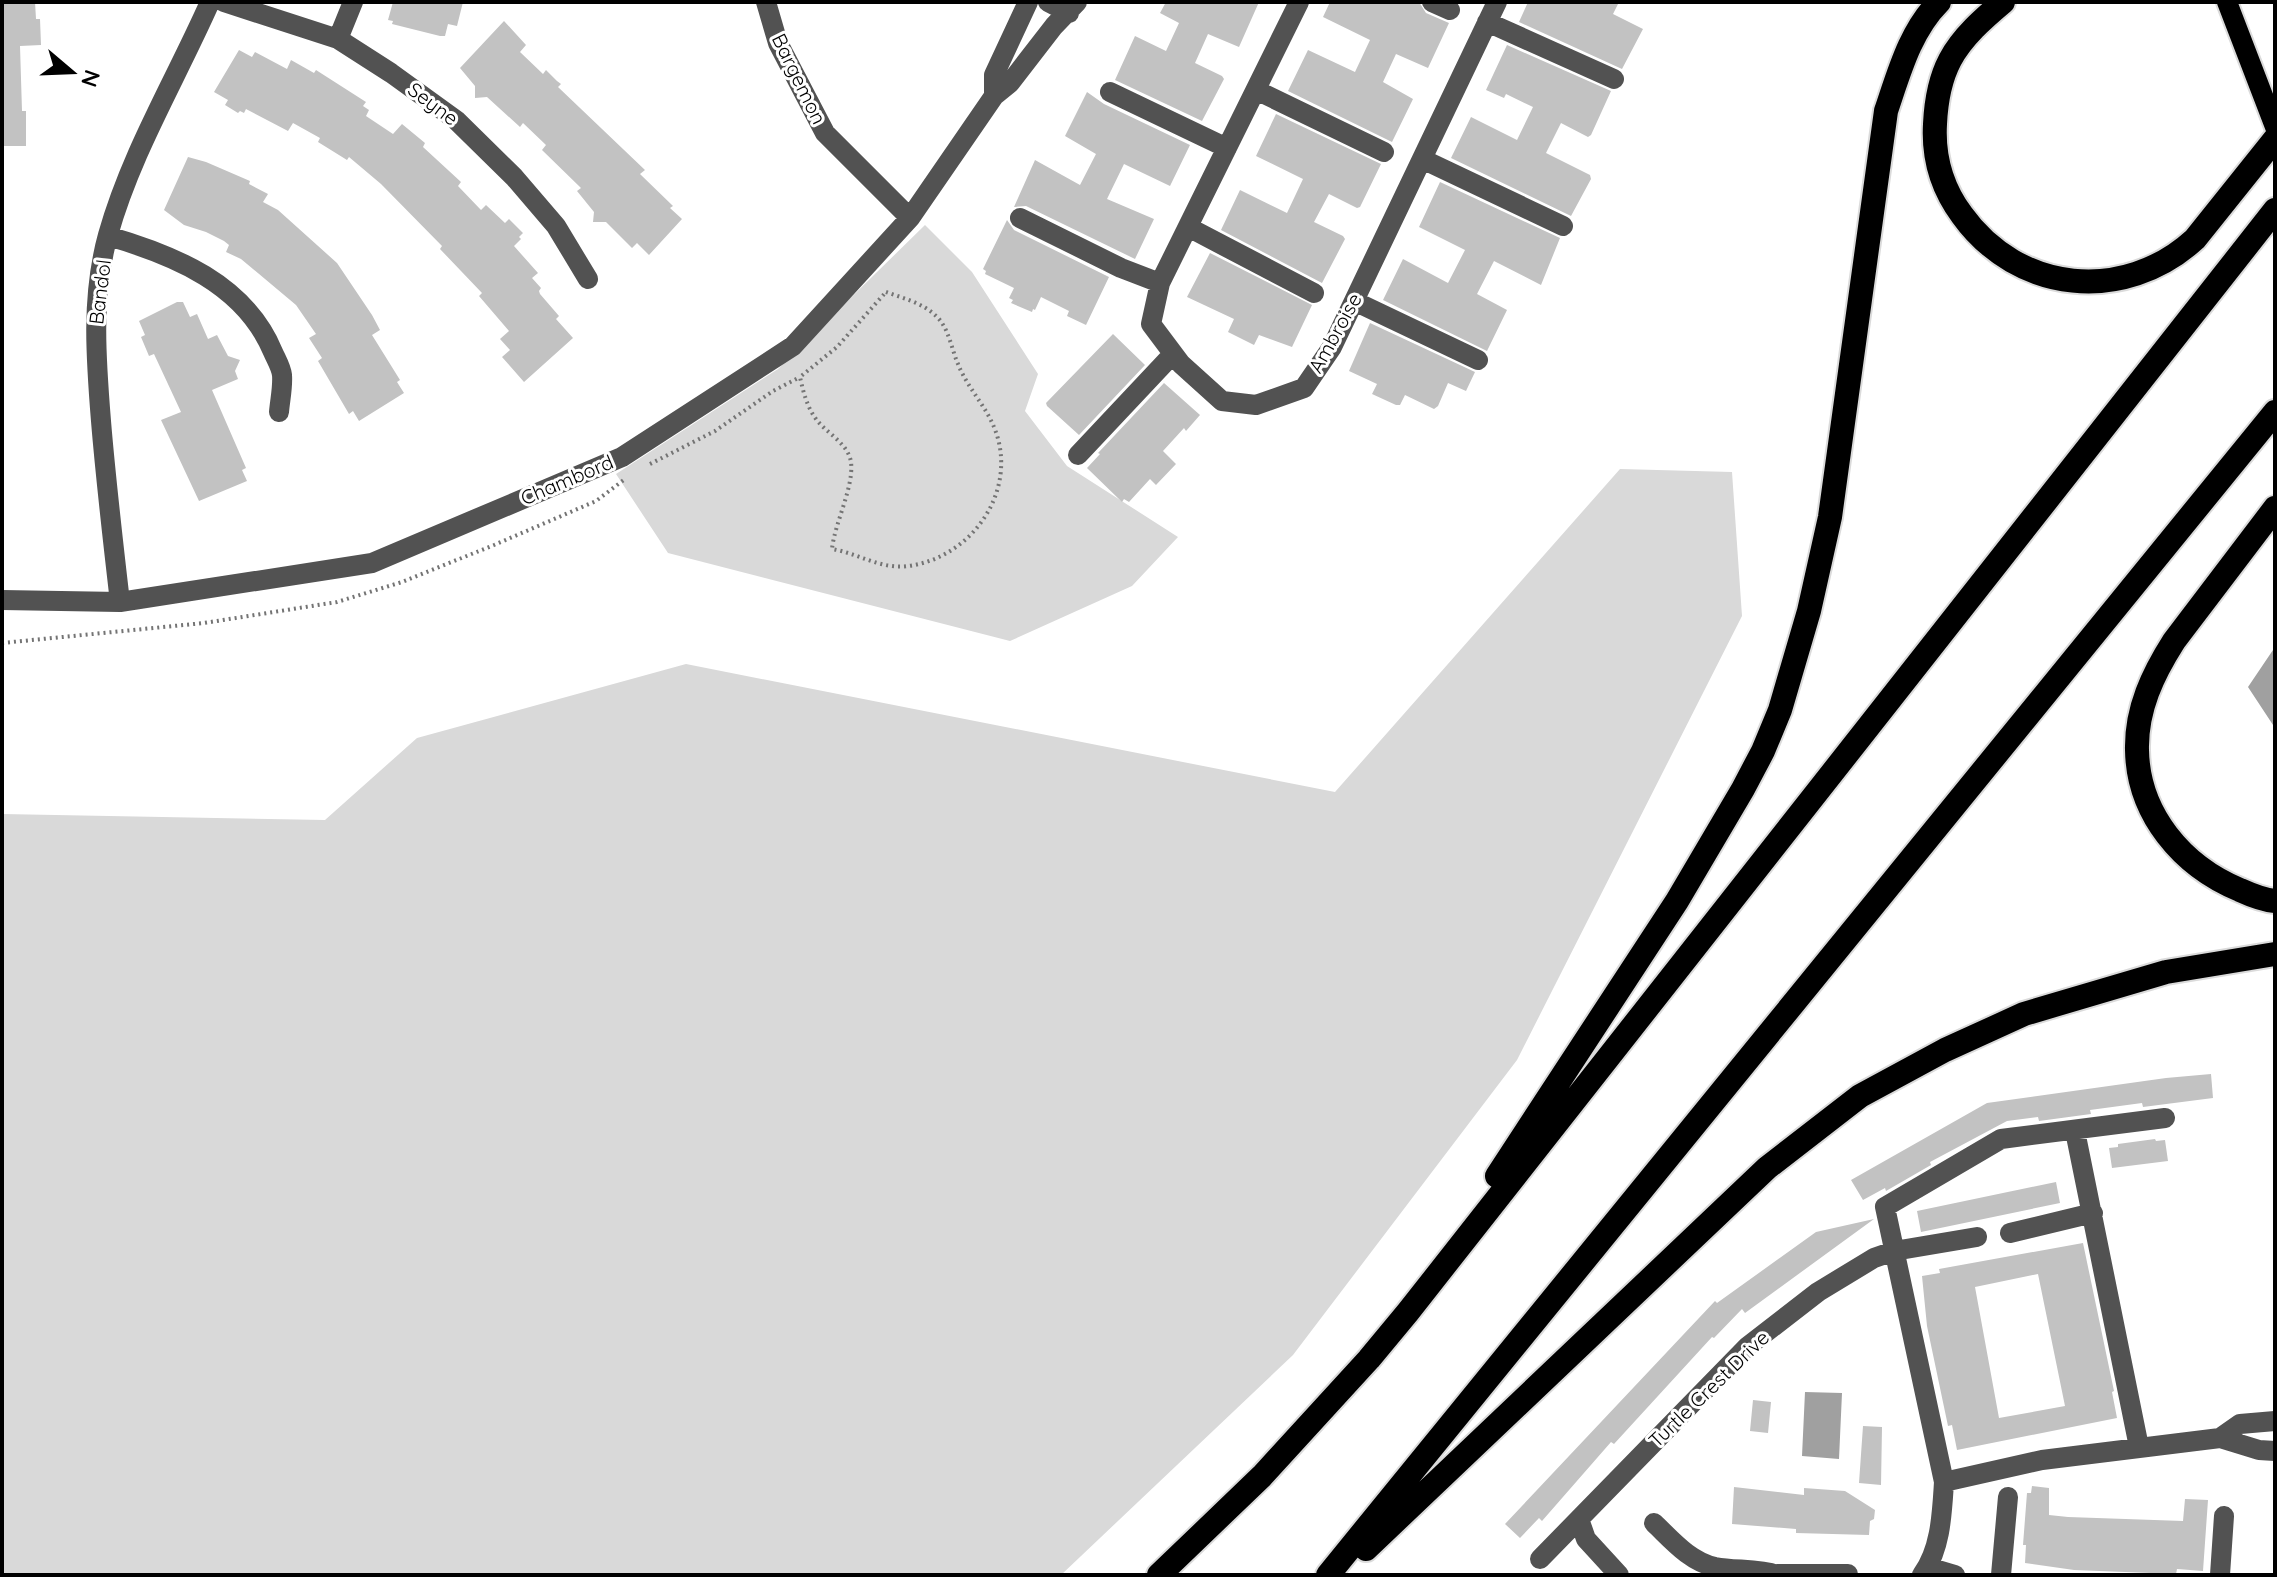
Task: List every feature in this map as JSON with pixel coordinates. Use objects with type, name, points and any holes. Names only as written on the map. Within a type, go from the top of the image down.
[{"type":"highway","points":[[1408,1312],[1677,901],[1743,789],[1780,710],[1809,611],[1830,517],[1886,111],[1907,52],[1926,15],[1939,2]]},
{"type":"highway","points":[[2003,2],[1977,24],[1950,59],[1936,101],[1933,147],[1947,195],[1978,238],[2019,267],[2066,281],[2116,280],[2154,268],[2195,239],[2275,139]]},
{"type":"highway","points":[[1159,1575],[1262,1476],[1408,1312],[2275,210]]},
{"type":"highway","points":[[1328,1575],[2275,412]]},
{"type":"highway","points":[[2275,508],[2160,664],[2148,689],[2140,719],[2137,750],[2141,780],[2150,805],[2173,845],[2207,874],[2252,895],[2275,901]]},
{"type":"highway","points":[[1338,1575],[1767,1168],[1860,1096],[1945,1050],[2024,1014],[2166,972],[2275,954]]},
{"type":"main road","points":[[2227,2],[2275,127]]},
{"type":"street","name":"Bandol","points":[[120,602],[106,484],[95,345],[100,279],[108,236],[129,170],[210,2]]},
{"type":"street","name":"Seyne","points":[[224,2],[338,39],[456,120],[514,177],[556,226],[588,279]]},
{"type":"street","points":[[338,39],[353,2]]},
{"type":"street","name":"Bargemon","points":[[766,2],[778,43],[825,133],[910,218]]},
{"type":"street","name":"Chambord","points":[[994,96],[994,75],[1028,2]]},
{"type":"street","points":[[1048,2],[1073,7]]},
{"type":"street","name":"Ambroise","points":[[1299,2],[1160,283],[1151,324],[1173,354],[1222,401],[1256,405],[1304,388],[1332,347],[1497,2]]},
{"type":"street","name":"Chambord","points":[[2,600],[120,602],[372,563],[622,457],[793,346],[910,218],[994,96],[1010,83],[1054,26],[1073,7]]},
{"type":"street","points":[[1487,22],[1614,79]]},
{"type":"street","points":[[1256,90],[1384,152]]},
{"type":"street","points":[[1110,92],[1227,148]]},
{"type":"street","points":[[1422,159],[1563,226]]},
{"type":"street","points":[[1020,218],[1121,268],[1160,283]]},
{"type":"street","points":[[1188,227],[1314,293]]},
{"type":"street","points":[[108,236],[150,248],[197,270],[237,299],[267,335],[282,372],[279,412]]},
{"type":"street","points":[[1354,301],[1478,360]]},
{"type":"street","points":[[1078,455],[1173,354]]},
{"type":"street","points":[[1955,1575],[1925,1571],[1940,1529],[1944,1482],[1885,1207],[2001,1139],[2165,1118]]},
{"type":"street","points":[[2075,1131],[2139,1447]]},
{"type":"street","points":[[2010,1233],[2093,1213]]},
{"type":"street","name":"Turtle Crest Drive","points":[[1540,1559],[1747,1347],[1818,1292],[1874,1258],[1894,1251],[1977,1237]]},
{"type":"street","points":[[2220,1438],[2240,1424],[2275,1421]]},
{"type":"street","points":[[1944,1482],[2042,1460],[2220,1438],[2259,1450],[2275,1451]]},
{"type":"street","points":[[2001,1575],[2008,1497]]},
{"type":"street","points":[[2220,1575],[2224,1516]]},
{"type":"street","points":[[1579,1519],[1586,1539],[1619,1575]]},
{"type":"street","points":[[1654,1523],[1696,1560],[1714,1567],[1777,1574],[1848,1574]]},
{"type":"path","points":[[886,292],[928,309],[939,318],[958,364],[995,428],[1001,469],[987,516],[963,544],[937,559],[906,567],[876,563],[832,549],[849,480],[850,456],[815,418],[800,377],[837,347],[886,292]]},
{"type":"shaded area","points":[[925,225],[972,272],[1038,374],[1025,411],[1067,466],[1178,537],[1132,586],[1010,641],[668,553],[616,474],[778,369]]},
{"type":"shaded area","points":[[1620,469],[1732,472],[1742,616],[1517,1060],[1293,1355],[1061,1575],[2,1575],[2,814],[325,820],[417,738],[686,664],[1335,792]]},
{"type":"shaded area","points":[[2275,647],[2275,728],[2248,687]]},
{"type":"shaded area","points":[[1805,1392],[1842,1393],[1839,1459],[1802,1456]]},
{"type":"building","points":[[35,2],[36,19],[40,19],[41,45],[20,46],[26,146],[2,146],[2,4]]},
{"type":"building","points":[[393,2],[463,2],[457,26],[448,24],[445,36],[440,36],[392,24],[393,21],[388,20]]},
{"type":"building","points":[[1166,2],[1259,2],[1239,47],[1208,34],[1195,63],[1224,79],[1202,121],[1115,80],[1135,36],[1166,51],[1179,23],[1160,13]]},
{"type":"building","points":[[1330,2],[1419,2],[1426,13],[1449,23],[1428,68],[1396,54],[1383,82],[1413,99],[1392,142],[1288,91],[1308,50],[1355,72],[1370,40],[1323,17]]},
{"type":"building","points":[[1528,2],[1619,2],[1613,14],[1643,29],[1622,69],[1519,22]]},
{"type":"building","points":[[504,21],[526,45],[520,52],[543,74],[546,70],[561,84],[558,87],[645,170],[640,174],[682,219],[649,255],[637,243],[632,248],[606,222],[593,222],[594,212],[577,191],[581,188],[542,150],[546,145],[523,123],[520,127],[487,97],[475,98],[475,86],[460,68]]},
{"type":"building","points":[[1507,45],[1611,91],[1591,135],[1588,137],[1561,123],[1546,153],[1590,175],[1591,179],[1571,216],[1451,158],[1471,117],[1517,140],[1533,107],[1506,94],[1504,98],[1486,90]]},
{"type":"building","points":[[239,50],[252,57],[255,52],[287,69],[291,60],[314,73],[316,70],[366,102],[363,106],[369,110],[366,116],[393,134],[402,124],[425,143],[423,147],[461,182],[458,186],[481,210],[486,205],[505,223],[509,219],[523,233],[514,246],[538,273],[532,278],[541,288],[540,294],[573,338],[524,382],[502,357],[510,350],[500,339],[509,331],[479,296],[482,293],[440,249],[442,246],[381,184],[349,157],[347,160],[318,142],[320,138],[293,123],[288,131],[246,109],[244,113],[238,113],[225,105],[228,100],[214,92]]},
{"type":"building","points":[[1087,92],[1104,104],[1190,145],[1170,186],[1124,164],[1107,199],[1154,219],[1135,259],[1026,206],[1014,207],[1035,160],[1080,185],[1096,154],[1065,136]]},
{"type":"building","points":[[1276,114],[1381,164],[1360,207],[1329,194],[1314,222],[1345,239],[1322,283],[1221,230],[1240,190],[1287,213],[1303,179],[1256,156]]},
{"type":"building","points":[[188,157],[250,181],[249,184],[268,194],[263,202],[278,210],[337,263],[380,330],[372,335],[400,380],[397,382],[404,393],[359,421],[353,411],[349,414],[318,361],[322,358],[309,338],[316,334],[296,305],[241,259],[226,252],[229,245],[224,241],[184,225],[164,210]]},
{"type":"building","points":[[1440,182],[1560,238],[1541,285],[1494,261],[1477,294],[1507,310],[1487,351],[1383,300],[1403,259],[1448,283],[1465,250],[1419,227]]},
{"type":"building","points":[[1007,220],[1014,230],[1109,277],[1086,325],[1067,316],[1069,311],[1041,297],[1032,312],[1011,303],[1013,300],[1009,298],[1014,288],[985,274],[983,269]]},
{"type":"building","points":[[1210,253],[1312,305],[1292,347],[1259,335],[1254,345],[1228,332],[1234,319],[1187,297]]},
{"type":"building","points":[[183,302],[190,317],[197,314],[208,339],[217,335],[228,356],[240,360],[235,371],[238,379],[212,390],[246,468],[242,470],[247,481],[199,501],[161,420],[181,412],[154,354],[149,356],[141,337],[145,335],[139,321]]},
{"type":"building","points":[[1370,323],[1475,372],[1466,391],[1448,383],[1434,409],[1405,395],[1400,405],[1396,405],[1372,394],[1377,384],[1349,371]]},
{"type":"building","points":[[1113,334],[1145,365],[1079,435],[1046,403]]},
{"type":"building","points":[[1164,383],[1200,415],[1163,451],[1176,464],[1156,485],[1150,479],[1129,502],[1124,499],[1122,502],[1087,468]]},
{"type":"building","points":[[2211,1074],[2213,1098],[2143,1107],[2142,1103],[2039,1121],[2038,1117],[2007,1121],[1930,1162],[1931,1165],[1886,1191],[1885,1188],[1863,1200],[1851,1180],[1987,1103]]},
{"type":"building","points":[[2155,1139],[2165,1140],[2168,1161],[2112,1168],[2109,1148]]},
{"type":"building","points":[[2056,1182],[2060,1203],[1921,1232],[1917,1211]]},
{"type":"building","points":[[1874,1219],[1745,1313],[1742,1309],[1712,1337],[1614,1444],[1611,1442],[1542,1521],[1539,1518],[1520,1538],[1505,1524],[1715,1301],[1717,1303],[1816,1232]]},
{"type":"building","points":[[2083,1243],[2117,1418],[1957,1450],[1952,1425],[1948,1426],[1927,1326],[1922,1276],[1940,1273],[1939,1269]],"holes":[[[2038,1274],[2065,1406],[1999,1418],[1975,1287]]]},
{"type":"building","points":[[1753,1400],[1771,1402],[1768,1433],[1750,1431]]},
{"type":"building","points":[[1863,1426],[1882,1427],[1881,1485],[1859,1483]]},
{"type":"building","points":[[2032,1486],[2049,1488],[2049,1515],[2068,1517],[2183,1521],[2185,1499],[2208,1500],[2203,1571],[2177,1569],[2176,1574],[2074,1570],[2025,1563],[2026,1545],[2023,1545],[2027,1493],[2031,1493]]},
{"type":"building","points":[[1734,1487],[1804,1495],[1804,1488],[1845,1491],[1875,1510],[1874,1519],[1870,1521],[1869,1535],[1796,1533],[1796,1529],[1732,1524]]}]
